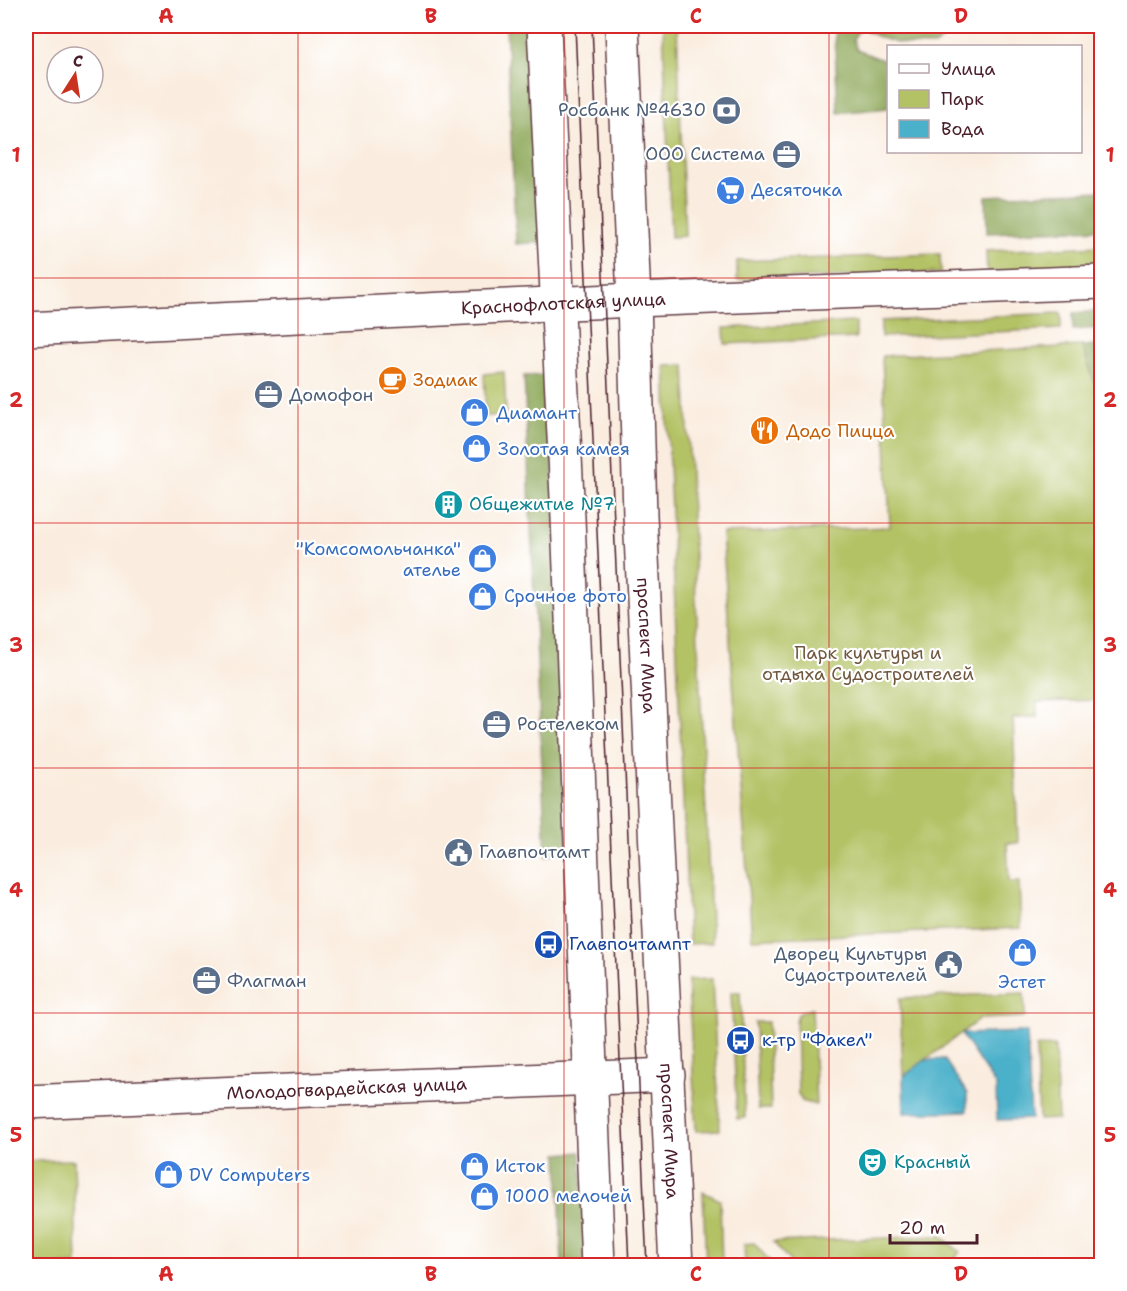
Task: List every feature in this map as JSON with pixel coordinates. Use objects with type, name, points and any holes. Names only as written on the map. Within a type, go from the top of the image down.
[{"type":"main road","points":[[544,26],[568,518],[598,1266]]},
{"type":"main road","name":"проспект Мира","points":[[622,26],[634,300],[640,515],[676,1266]]},
{"type":"main road","name":"Краснофлотская улица","points":[[26,329],[634,300],[1101,282]]},
{"type":"main road","name":"Молодогвардейская улица","points":[[26,1102],[668,1075]]},
{"type":"green space","points":[[506,26],[535,26],[545,242],[516,244]]},
{"type":"green space","points":[[663,26],[677,26],[685,236],[671,237]]},
{"type":"green space","points":[[834,26],[963,26],[935,45],[915,45],[886,40],[861,27],[853,39],[857,50],[887,62],[887,108],[838,113]]},
{"type":"green space","points":[[1101,191],[1101,229],[987,233],[986,196]]},
{"type":"green space","points":[[1101,246],[1101,268],[987,272],[986,251]]},
{"type":"green space","points":[[940,254],[941,273],[737,280],[737,261]]},
{"type":"green space","points":[[1101,311],[1101,328],[1073,330],[1073,313]]},
{"type":"green space","points":[[1061,313],[1061,329],[881,337],[881,321]]},
{"type":"green space","points":[[856,322],[856,338],[725,344],[724,328]]},
{"type":"green space","name":"Парк культуры и отдыха Судостроителей","points":[[1101,345],[1101,700],[1037,702],[1037,717],[1013,718],[1018,843],[1007,843],[1009,882],[1019,882],[1021,928],[752,939],[722,533],[890,527],[882,356]]},
{"type":"green space","points":[[1102,345],[1101,396],[1082,346]]},
{"type":"green space","points":[[685,365],[712,943],[689,944],[665,366]]},
{"type":"green space","points":[[504,372],[506,415],[486,416],[484,374]]},
{"type":"green space","points":[[549,375],[569,847],[546,857],[524,376]]},
{"type":"green space","points":[[712,979],[720,1130],[696,1131],[688,980]]},
{"type":"green space","points":[[731,992],[740,992],[745,1118],[737,1119]]},
{"type":"green space","points":[[1024,993],[1025,1017],[980,1019],[903,1077],[900,998]]},
{"type":"green space","points":[[812,1008],[816,1105],[802,1101],[798,1094],[796,1021],[798,1014]]},
{"type":"green space","points":[[755,1022],[768,1022],[771,1109],[758,1109]]},
{"type":"green space","points":[[1055,1046],[1058,1119],[1039,1120],[1036,1047]]},
{"type":"green space","points":[[581,1152],[586,1265],[562,1265],[558,1154]]},
{"type":"green space","points":[[74,1160],[77,1265],[26,1265],[26,1161]]},
{"type":"green space","points":[[703,1192],[720,1200],[722,1265],[706,1265]]},
{"type":"green space","points":[[941,1236],[960,1252],[950,1265],[793,1265],[773,1242]]},
{"type":"green space","points":[[754,1243],[773,1265],[745,1265],[744,1244]]},
{"type":"water","points":[[1027,1032],[1031,1119],[997,1120],[996,1086],[961,1034]]},
{"type":"water","points":[[944,1059],[967,1093],[967,1111],[904,1113],[903,1077],[925,1060]]},
{"type":"tram line","points":[[575,26],[629,1266]]},
{"type":"tram line","points":[[592,26],[647,1266]]},
{"type":"place","name":"Росбанк №4630","points":[[727,110]]},
{"type":"place","name":"ООО Система","points":[[786,154]]},
{"type":"place","name":"Десяточка","points":[[730,190]]},
{"type":"place","name":"Зодиак","points":[[392,380]]},
{"type":"place","name":"Домофон","points":[[268,395]]},
{"type":"place","name":"Диамант","points":[[475,413]]},
{"type":"place","name":"Додо Пицца","points":[[765,431]]},
{"type":"place","name":"Золотая камея","points":[[477,449]]},
{"type":"place","name":"Общежитие №7","points":[[448,504]]},
{"type":"place","name":"\"Комсомольчанка\" ателье","points":[[482,559]]},
{"type":"place","name":"Срочное фото","points":[[483,596]]},
{"type":"place","name":"Ростелеком","points":[[496,724]]},
{"type":"place","name":"Главпочтамт","points":[[458,852]]},
{"type":"place","name":"Главпочтампт","points":[[548,944]]},
{"type":"place","name":"Эстет","points":[[1022,953]]},
{"type":"place","name":"Дворец Культуры Судостроителей","points":[[948,964]]},
{"type":"place","name":"Флагман","points":[[206,981]]},
{"type":"place","name":"к-тр \"Факел\"","points":[[741,1040]]},
{"type":"place","name":"Красный","points":[[873,1162]]},
{"type":"place","name":"Исток","points":[[474,1166]]},
{"type":"place","name":"DV Computers","points":[[168,1175]]},
{"type":"place","name":"1000 мелочей","points":[[484,1196]]}]
